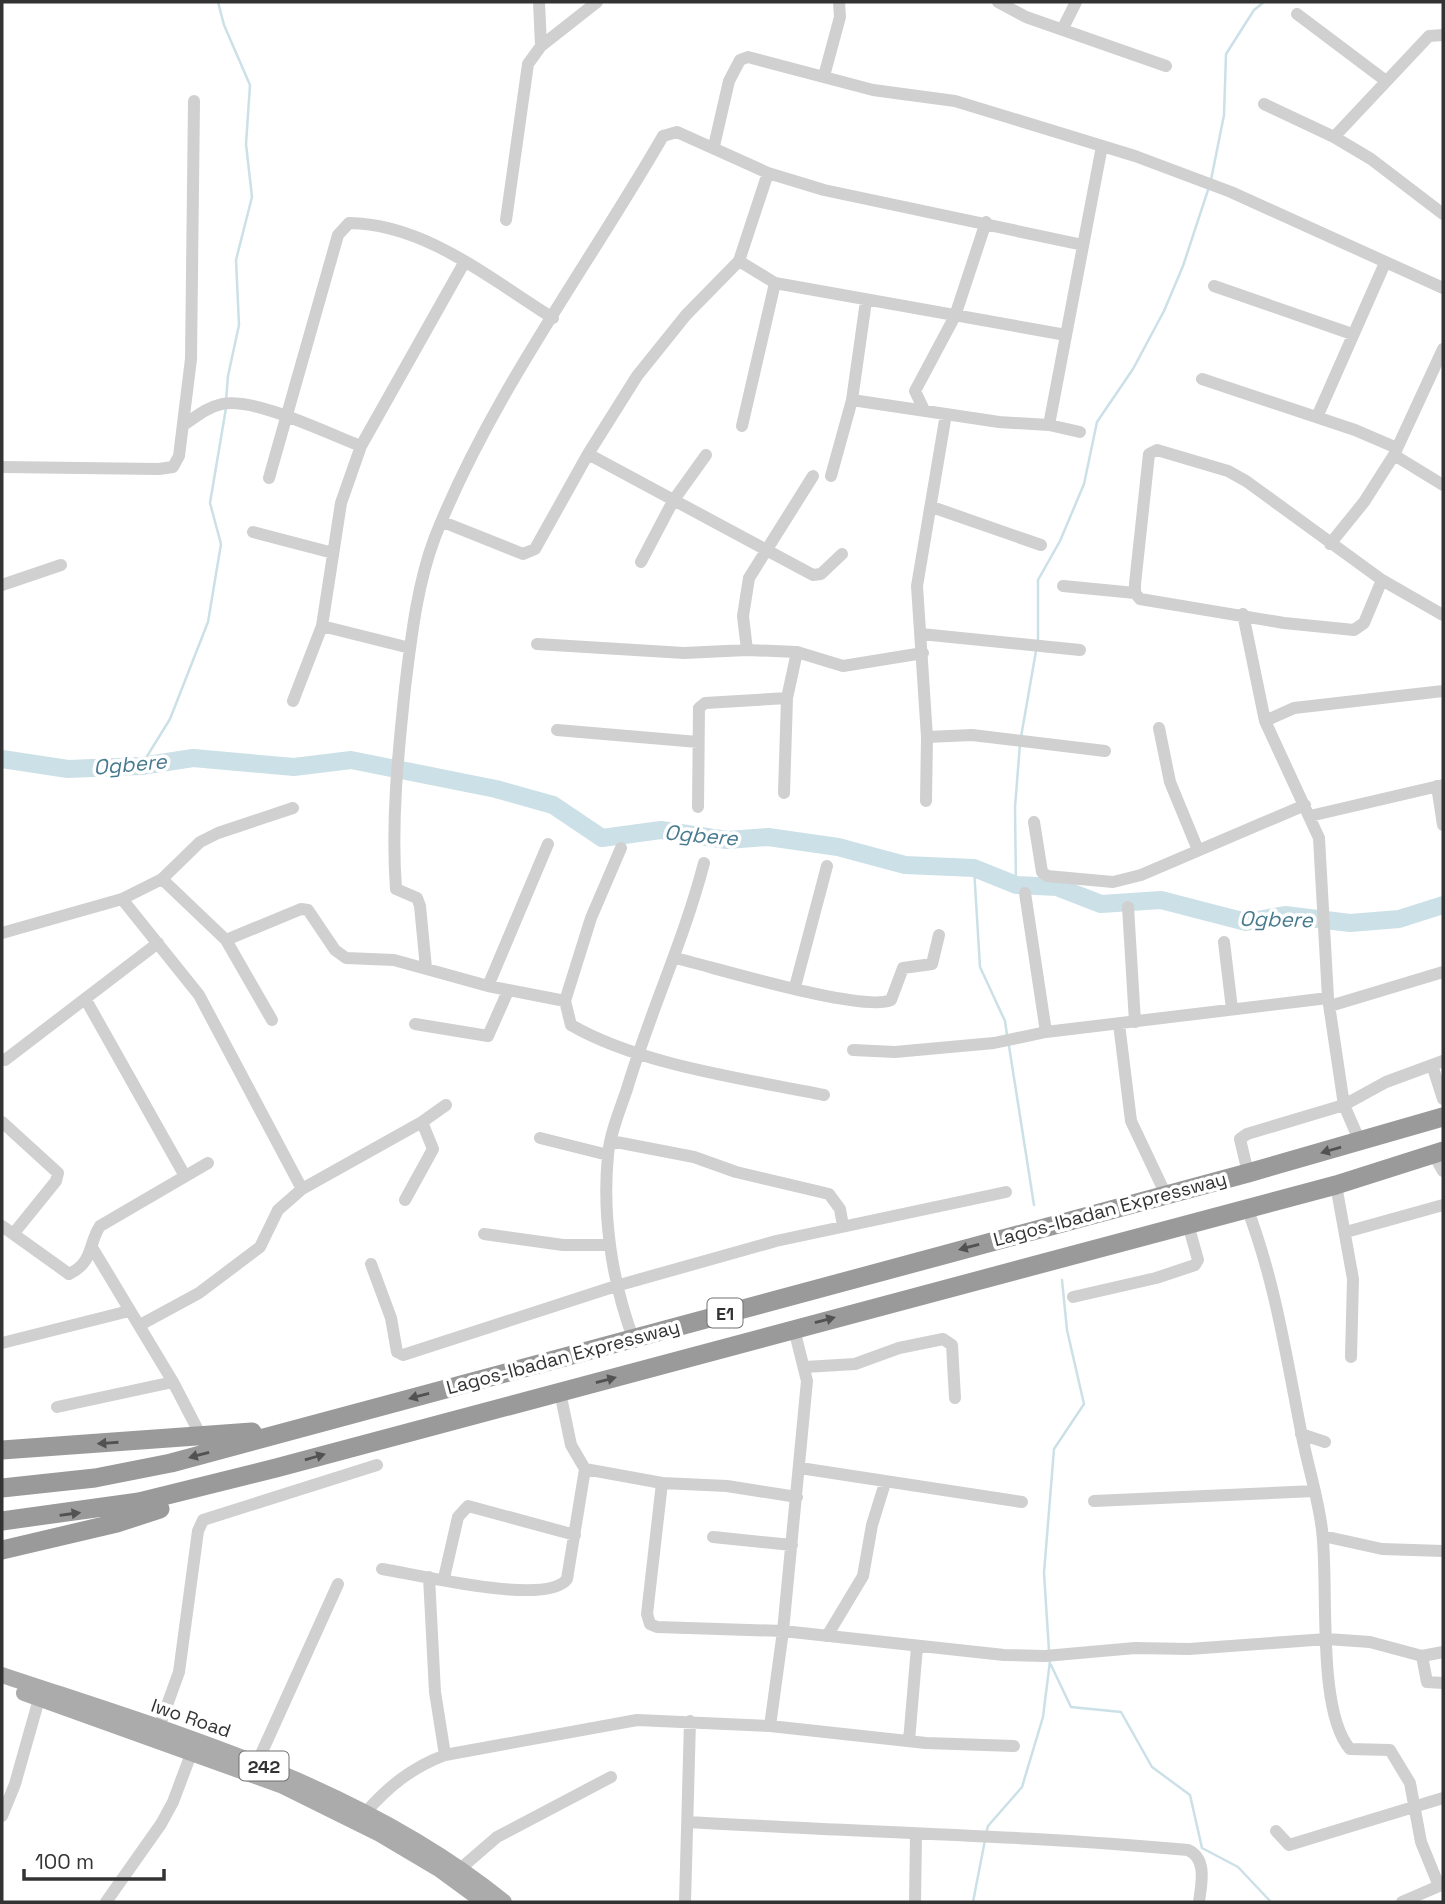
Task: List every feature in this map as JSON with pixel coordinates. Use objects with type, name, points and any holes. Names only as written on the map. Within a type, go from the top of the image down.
[{"type":"highway","name":"Lagos-Ibadan Expressway","points":[[2,1488],[95,1478],[158,1465],[1248,1173],[1443,1117]]},
{"type":"highway","name":"Lagos-Ibadan Expressway","points":[[2,1521],[127,1505],[276,1468],[1247,1208],[1440,1159]]},
{"type":"highway","points":[[2,1450],[253,1432],[278,1433]]},
{"type":"highway","points":[[2,1550],[117,1523],[276,1468]]},
{"type":"main road","name":"Iwo Road","points":[[2,1675],[257,1763],[365,1813],[460,1869],[504,1902]]},
{"type":"main road","name":"Iwo Road","points":[[2,1686],[272,1781],[355,1820],[439,1868],[484,1902]]},
{"type":"street","points":[[539,2],[541,46]]},
{"type":"street","points":[[506,220],[528,64],[541,46],[597,2]]},
{"type":"street","points":[[824,76],[840,17],[839,2]]},
{"type":"street","points":[[998,2],[1026,17],[1166,65]]},
{"type":"street","points":[[1063,28],[1076,2]]},
{"type":"street","points":[[1297,14],[1386,81]]},
{"type":"street","points":[[1334,137],[1429,36],[1443,35]]},
{"type":"street","points":[[713,146],[729,81],[740,60],[748,57],[873,90],[955,101],[1102,146],[1231,191],[1443,288]]},
{"type":"street","points":[[2,467],[73,470],[173,467],[185,424],[193,300],[194,101]]},
{"type":"street","points":[[1264,104],[1334,137],[1371,159],[1443,214]]},
{"type":"street","points":[[426,968],[417,898],[396,889],[396,771],[410,648],[430,552],[476,452],[553,317],[663,136],[677,132],[768,173],[863,201],[986,222],[1083,245]]},
{"type":"street","points":[[1049,425],[1102,146]]},
{"type":"street","points":[[443,522],[482,540],[523,554],[531,553],[588,454],[646,366],[687,315],[739,261],[768,173]]},
{"type":"street","points":[[924,410],[915,390],[955,316],[986,222]]},
{"type":"street","points":[[269,478],[284,418],[342,228],[349,223],[364,223],[431,241],[553,317]]},
{"type":"street","points":[[739,261],[775,283],[1066,335]]},
{"type":"street","points":[[293,701],[322,625],[341,503],[360,446],[464,263]]},
{"type":"street","points":[[1317,417],[1385,263]]},
{"type":"street","points":[[743,426],[775,283]]},
{"type":"street","points":[[1214,286],[1352,334]]},
{"type":"street","points":[[831,477],[852,400],[866,301]]},
{"type":"street","points":[[1330,544],[1364,502],[1395,452],[1443,349]]},
{"type":"street","points":[[1202,379],[1317,417],[1395,452],[1443,485]]},
{"type":"street","points":[[852,400],[1049,425],[1080,432]]},
{"type":"street","points":[[185,424],[211,407],[227,403],[263,407],[284,418],[360,446]]},
{"type":"street","points":[[926,801],[927,737],[920,634],[919,564],[932,507],[946,414]]},
{"type":"street","points":[[1135,593],[1149,454],[1154,450],[1228,471],[1247,481],[1382,580],[1443,615]]},
{"type":"street","points":[[588,454],[813,575],[821,574],[842,554]]},
{"type":"street","points":[[641,562],[673,501],[706,455]]},
{"type":"street","points":[[747,650],[743,616],[749,578],[813,476]]},
{"type":"street","points":[[932,507],[1041,544]]},
{"type":"street","points":[[253,533],[332,553]]},
{"type":"street","points":[[2,585],[61,565]]},
{"type":"street","points":[[1063,586],[1135,593],[1140,599],[1243,614],[1284,623],[1354,630],[1364,623],[1382,580]]},
{"type":"street","points":[[1243,614],[1265,721],[1319,838],[1329,1002],[1345,1105],[1360,1142]]},
{"type":"street","points":[[322,625],[410,648]]},
{"type":"street","points":[[920,634],[1080,650]]},
{"type":"street","points":[[537,644],[684,653],[747,650],[797,652],[843,666],[923,653]]},
{"type":"street","points":[[784,793],[787,698],[797,652]]},
{"type":"street","points":[[1265,721],[1294,708],[1443,691]]},
{"type":"street","points":[[698,807],[699,708],[705,703],[787,698]]},
{"type":"street","points":[[1159,728],[1170,782],[1198,850]]},
{"type":"street","points":[[557,730],[698,742]]},
{"type":"street","points":[[927,737],[972,735],[1105,751]]},
{"type":"street","points":[[1034,822],[1038,865],[1047,876],[1125,881],[1198,850],[1307,811],[1440,785],[1443,825]]},
{"type":"street","points":[[2,933],[122,899],[162,879],[200,842],[218,833],[293,808]]},
{"type":"street","points":[[488,986],[548,844]]},
{"type":"street","points":[[621,848],[584,938],[565,1001],[571,1025],[638,1052],[722,1075],[824,1095]]},
{"type":"street","points":[[633,1338],[616,1286],[610,1245],[608,1154],[638,1052],[675,958],[704,863]]},
{"type":"street","points":[[795,987],[827,866]]},
{"type":"street","points":[[162,879],[226,940],[272,1020]]},
{"type":"street","points":[[1024,893],[1046,1032]]},
{"type":"street","points":[[122,899],[211,1015],[302,1189]]},
{"type":"street","points":[[1128,907],[1135,1022]]},
{"type":"street","points":[[226,940],[302,909],[308,910],[340,956],[394,960],[508,991],[565,1001]]},
{"type":"street","points":[[675,958],[831,998],[871,1004],[884,1003],[894,996],[903,968],[932,964],[939,935]]},
{"type":"street","points":[[1224,942],[1232,1009]]},
{"type":"street","points":[[5,1060],[158,943]]},
{"type":"street","points":[[853,1050],[895,1052],[994,1043],[1046,1032],[1232,1009],[1329,1002],[1443,972]]},
{"type":"street","points":[[415,1024],[488,1036],[508,991]]},
{"type":"street","points":[[86,1000],[185,1177]]},
{"type":"street","points":[[1119,1024],[1131,1121],[1166,1195]]},
{"type":"street","points":[[1248,1173],[1240,1139],[1345,1105],[1386,1082],[1437,1063],[1443,1100]]},
{"type":"street","points":[[140,1325],[199,1293],[260,1247],[278,1210],[302,1189],[422,1122],[446,1105]]},
{"type":"street","points":[[2,1122],[58,1173],[56,1181],[14,1233]]},
{"type":"street","points":[[405,1200],[433,1149],[422,1122]]},
{"type":"street","points":[[541,1138],[608,1154]]},
{"type":"street","points":[[611,1141],[694,1157],[736,1172],[829,1194],[840,1209],[843,1226]]},
{"type":"street","points":[[201,1436],[173,1382],[93,1249],[94,1234],[100,1226],[208,1163]]},
{"type":"street","points":[[1336,1185],[1353,1279],[1351,1357]]},
{"type":"street","points":[[370,1264],[391,1318],[397,1352],[403,1355],[616,1286],[776,1241],[1006,1192]]},
{"type":"street","points":[[1346,1232],[1443,1205]]},
{"type":"street","points":[[1247,1208],[1266,1258],[1275,1292],[1301,1434],[1315,1491],[1323,1536],[1326,1670],[1345,1744],[1350,1749],[1359,1751],[1390,1750],[1410,1783],[1421,1842],[1441,1885],[1402,1902]]},
{"type":"street","points":[[1073,1297],[1156,1278],[1195,1265],[1198,1260],[1197,1251],[1188,1224]]},
{"type":"street","points":[[2,1226],[69,1273],[93,1249]]},
{"type":"street","points":[[484,1234],[564,1245],[610,1245]]},
{"type":"street","points":[[2,1343],[129,1311]]},
{"type":"street","points":[[770,1726],[783,1631],[807,1381],[794,1329]]},
{"type":"street","points":[[805,1367],[855,1364],[909,1346],[943,1339],[952,1345],[955,1398]]},
{"type":"street","points":[[57,1407],[173,1382]]},
{"type":"street","points":[[382,1569],[516,1590],[555,1588],[567,1579],[584,1469],[571,1445],[559,1392]]},
{"type":"street","points":[[1301,1434],[1325,1442]]},
{"type":"street","points":[[158,1730],[179,1672],[198,1531],[203,1520],[377,1465]]},
{"type":"street","points":[[800,1468],[1022,1502]]},
{"type":"street","points":[[584,1469],[662,1483],[727,1486],[797,1497]]},
{"type":"street","points":[[662,1483],[647,1614],[650,1624],[783,1631],[917,1647],[1052,1655],[1327,1639],[1370,1642],[1422,1656],[1443,1651]]},
{"type":"street","points":[[827,1636],[863,1576],[872,1525],[885,1483]]},
{"type":"street","points":[[1094,1501],[1315,1491]]},
{"type":"street","points":[[444,1578],[458,1517],[468,1506],[575,1535]]},
{"type":"street","points":[[1323,1536],[1402,1551],[1443,1551]]},
{"type":"street","points":[[713,1537],[792,1545]]},
{"type":"street","points":[[429,1577],[435,1692],[444,1755]]},
{"type":"street","points":[[257,1763],[338,1584]]},
{"type":"street","points":[[909,1741],[917,1647]]},
{"type":"street","points":[[1422,1656],[1427,1682],[1443,1683]]},
{"type":"street","points":[[2,1815],[15,1784],[39,1699]]},
{"type":"street","points":[[365,1813],[401,1776],[444,1755],[637,1720],[770,1726],[909,1741],[1014,1746]]},
{"type":"street","points":[[685,1902],[690,1721]]},
{"type":"street","points":[[106,1902],[161,1824],[173,1802],[191,1754]]},
{"type":"street","points":[[460,1869],[497,1837],[611,1777]]},
{"type":"street","points":[[1276,1831],[1289,1845],[1443,1798]]},
{"type":"street","points":[[689,1822],[1188,1850],[1196,1853],[1200,1861],[1199,1902]]},
{"type":"street","points":[[915,1902],[916,1835]]},
{"type":"waterway","points":[[218,2],[224,25],[250,85],[246,144],[252,197],[236,260],[239,325],[228,376],[226,401]]},
{"type":"waterway","points":[[1211,180],[1224,115],[1226,54],[1254,10],[1264,2]]},
{"type":"waterway","points":[[1038,641],[1038,580],[1060,541],[1084,484],[1097,422],[1133,369],[1164,311],[1183,266],[1208,190]]},
{"type":"waterway","points":[[141,766],[170,719],[208,622],[221,544],[210,503],[226,408]]},
{"type":"waterway","points":[[1021,737],[1036,651]]},
{"type":"waterway","points":[[1016,885],[1015,807],[1020,744]]},
{"type":"waterway","name":"Ogbere","points":[[2,759],[68,769],[141,766],[193,758],[294,767],[351,760],[496,789],[553,805],[602,838],[661,830],[727,840],[768,837],[838,847],[905,865],[974,868],[1016,885],[1057,887],[1101,904],[1161,900],[1246,922],[1285,915],[1350,923],[1399,919],[1443,905]]},
{"type":"waterway","points":[[974,868],[980,967],[1005,1021],[1007,1035]]},
{"type":"waterway","points":[[1009,1046],[1034,1205]]},
{"type":"waterway","points":[[1049,1651],[1044,1573],[1054,1449],[1084,1404],[1067,1330],[1062,1280]]},
{"type":"waterway","points":[[986,1834],[988,1826],[1022,1787],[1043,1717],[1050,1661]]},
{"type":"waterway","points":[[1051,1665],[1071,1707],[1121,1712],[1152,1767],[1190,1795],[1202,1848],[1238,1867],[1271,1902]]},
{"type":"waterway","points":[[973,1902],[985,1840]]}]
